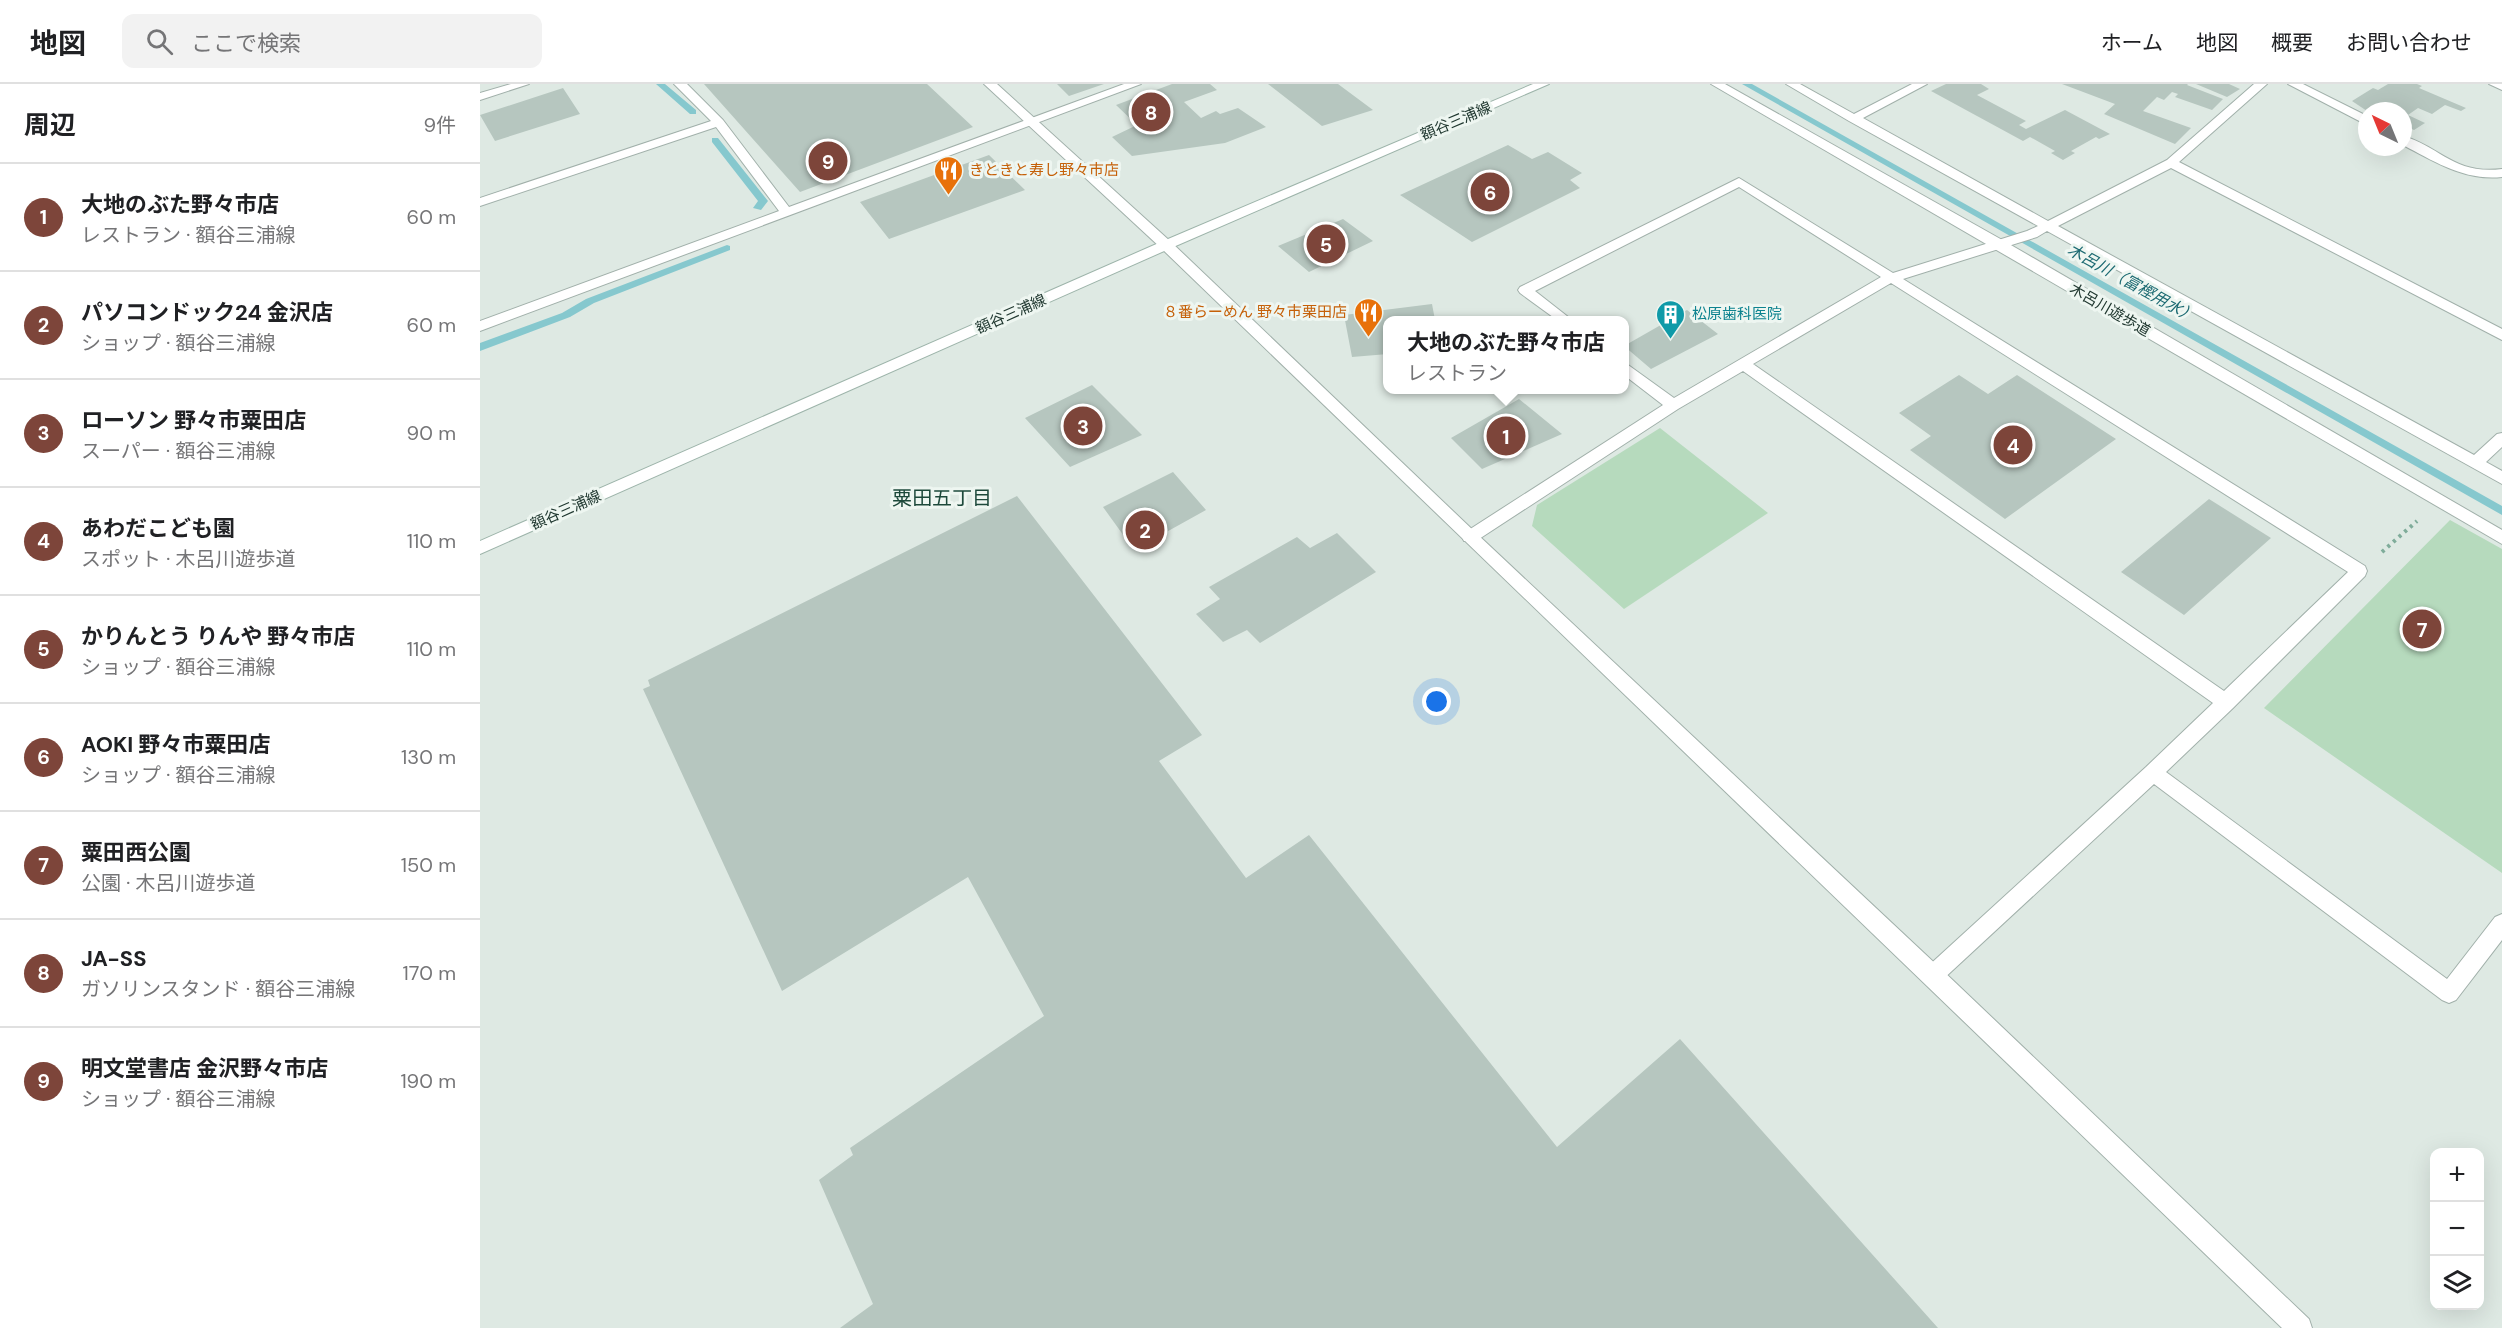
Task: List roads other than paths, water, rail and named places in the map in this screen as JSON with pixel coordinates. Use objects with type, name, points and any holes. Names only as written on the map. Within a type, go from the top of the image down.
[{"type":"street","points":[[480,97],[523,84]]},
{"type":"street","points":[[680,84],[703,103],[719,122],[787,213]]},
{"type":"street","points":[[990,84],[1166,244],[2300,1328]]},
{"type":"street","points":[[480,326],[1136,84]]},
{"type":"street","name":"額谷三浦線","points":[[480,548],[1166,244],[1543,84]]},
{"type":"street","name":"木呂川遊歩道","points":[[1717,84],[2001,243],[2502,538]]},
{"type":"street","points":[[1791,84],[2502,478]]},
{"type":"street","points":[[1853,118],[1921,84]]},
{"type":"street","points":[[1470,537],[1673,405],[1890,278],[2032,234],[2171,163],[2261,84]]},
{"type":"street","points":[[2294,84],[2358,117]]},
{"type":"street","points":[[2494,84],[2502,87]]},
{"type":"street","points":[[480,202],[719,122]]},
{"type":"street","points":[[2412,145],[2456,167],[2489,176],[2502,173]]},
{"type":"street","points":[[2171,163],[2502,335]]},
{"type":"street","points":[[1559,316],[1525,290],[1739,182],[2359,571],[2227,703],[1933,975]]},
{"type":"street","points":[[1743,364],[2227,703]]},
{"type":"street","points":[[1629,371],[1673,405]]},
{"type":"street","points":[[2475,463],[2502,438]]},
{"type":"street","points":[[2153,773],[2450,993],[2502,924]]},
{"type":"waterway","points":[[660,84],[693,112]]},
{"type":"waterway","name":"木呂川（富樫用水）","points":[[1746,84],[2502,511]]},
{"type":"waterway","points":[[715,140],[763,201],[758,208]]},
{"type":"waterway","points":[[480,347],[566,315],[590,301],[727,248]]},
{"type":"place","name":"JA-SS","points":[[1151,112]]},
{"type":"place","name":"明文堂書店 金沢野々市店","points":[[828,161]]},
{"type":"place","name":"AOKI 野々市粟田店","points":[[1490,192]]},
{"type":"place","name":"きときと寿し野々市店","points":[[948,196]]},
{"type":"place","name":"かりんとう りんや 野々市店","points":[[1326,244]]},
{"type":"place","name":"８番らーめん 野々市栗田店","points":[[1368,338]]},
{"type":"place","name":"松原歯科医院","points":[[1671,340]]},
{"type":"place","name":"ローソン 野々市粟田店","points":[[1083,426]]},
{"type":"place","name":"大地のぶた野々市店","points":[[1506,436]]},
{"type":"place","name":"あわだこども園","points":[[2013,445]]},
{"type":"place","name":"パソコンドック24 金沢店","points":[[1145,530]]},
{"type":"place","name":"粟田西公園","points":[[2422,629]]},
{"type":"district","name":"粟田五丁目","points":[[942,498]]}]
